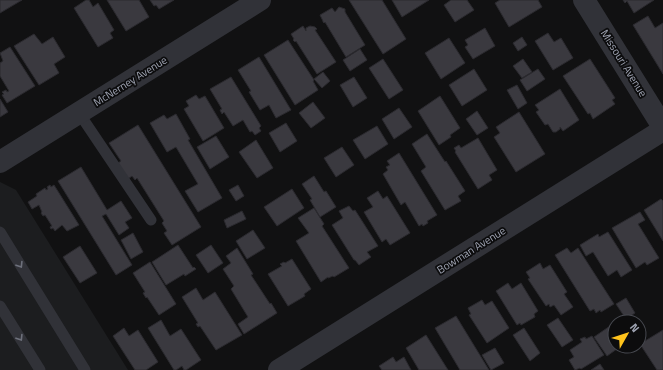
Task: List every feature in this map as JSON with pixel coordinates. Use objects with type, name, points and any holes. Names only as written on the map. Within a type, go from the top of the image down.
[{"type":"street","name":"McNerney Avenue","points":[[0,162],[260,0]]},
{"type":"street","name":"Missouri Avenue","points":[[584,0],[663,127]]},
{"type":"street","name":"Bowman Avenue","points":[[279,370],[663,130]]},
{"type":"lane","points":[[79,113],[152,220]]},
{"type":"lane","points":[[0,232],[85,370]]},
{"type":"lane","points":[[0,306],[40,370]]},
{"type":"shaded area","points":[[0,182],[16,190],[128,370],[0,370]]},
{"type":"building","points":[[0,0],[22,0],[0,13]]},
{"type":"building","points":[[86,0],[89,0],[93,7],[98,3],[114,30],[110,33],[113,38],[98,47],[74,8]]},
{"type":"building","points":[[107,0],[139,0],[149,17],[126,31]]},
{"type":"building","points":[[150,0],[174,0],[159,9],[156,5],[154,6]]},
{"type":"building","points":[[349,0],[382,0],[406,39],[383,54]]},
{"type":"building","points":[[392,0],[429,0],[402,17]]},
{"type":"building","points":[[451,0],[467,0],[474,10],[455,22],[444,5]]},
{"type":"building","points":[[500,0],[538,0],[542,7],[509,27],[495,3]]},
{"type":"building","points":[[623,0],[654,0],[634,13],[627,1],[625,3]]},
{"type":"building","points":[[339,7],[345,9],[345,12],[365,45],[346,57],[320,15],[332,8],[335,12]]},
{"type":"building","points":[[648,16],[655,28],[663,23],[663,74],[633,25]]},
{"type":"building","points":[[303,26],[306,31],[306,28],[310,26],[317,29],[315,30],[336,62],[317,74],[296,41],[295,42],[293,40],[294,39],[291,34]]},
{"type":"building","points":[[485,28],[495,46],[473,59],[465,47],[468,45],[465,40]]},
{"type":"building","points":[[548,33],[554,42],[561,38],[573,58],[553,70],[535,41]]},
{"type":"building","points":[[34,34],[42,44],[53,37],[65,57],[54,64],[59,73],[39,85],[14,46]]},
{"type":"building","points":[[522,37],[527,45],[518,51],[513,43]]},
{"type":"building","points":[[449,38],[465,63],[441,79],[425,53]]},
{"type":"building","points":[[288,40],[314,80],[313,81],[318,90],[295,105],[264,55]]},
{"type":"building","points":[[10,47],[35,86],[7,103],[2,95],[4,94],[2,92],[6,90],[7,92],[9,91],[0,76],[0,63],[3,61],[0,53]]},
{"type":"building","points":[[360,49],[367,60],[350,71],[343,60]]},
{"type":"building","points":[[259,57],[291,110],[276,118],[269,105],[260,110],[249,92],[251,91],[238,70]]},
{"type":"building","points":[[383,59],[403,90],[389,99],[369,68]]},
{"type":"building","points":[[523,59],[532,72],[522,78],[513,66]]},
{"type":"building","points":[[590,59],[615,98],[612,100],[615,104],[593,119],[590,113],[588,114],[563,76]]},
{"type":"building","points":[[474,69],[487,90],[462,106],[449,85]]},
{"type":"building","points":[[538,69],[545,79],[527,91],[520,80]]},
{"type":"building","points":[[323,72],[330,81],[322,88],[314,79]]},
{"type":"building","points":[[231,77],[261,126],[259,128],[261,131],[255,135],[252,131],[250,132],[243,120],[233,126],[224,112],[222,114],[220,110],[222,109],[210,89]]},
{"type":"building","points":[[354,77],[367,98],[353,107],[340,85]]},
{"type":"building","points":[[517,85],[527,103],[518,109],[507,90]]},
{"type":"building","points":[[560,89],[579,120],[563,131],[560,127],[560,129],[556,132],[553,132],[548,124],[545,125],[536,112],[539,110],[535,105]]},
{"type":"building","points":[[196,95],[199,99],[205,96],[224,128],[203,141],[184,109],[189,106],[186,101]]},
{"type":"building","points":[[440,96],[460,128],[450,135],[451,137],[439,145],[418,111]]},
{"type":"building","points":[[0,99],[8,112],[0,117]]},
{"type":"building","points":[[313,102],[325,118],[311,128],[299,113]]},
{"type":"building","points":[[399,108],[412,127],[394,139],[382,119]]},
{"type":"building","points":[[477,111],[488,128],[477,135],[466,119]]},
{"type":"building","points":[[519,112],[545,154],[516,172],[494,137],[500,133],[496,127]]},
{"type":"building","points":[[176,114],[190,139],[188,140],[222,198],[198,212],[185,191],[198,184],[176,147],[167,152],[150,123],[164,115],[167,119]]},
{"type":"building","points":[[286,123],[297,141],[280,152],[269,133]]},
{"type":"building","points":[[138,125],[201,227],[172,245],[164,233],[167,231],[162,223],[164,221],[137,178],[135,180],[132,176],[128,179],[118,163],[121,161],[109,143]]},
{"type":"building","points":[[377,126],[388,144],[365,159],[353,140]]},
{"type":"building","points":[[427,134],[465,191],[458,196],[461,201],[445,210],[421,171],[426,167],[412,144]]},
{"type":"building","points":[[216,136],[229,157],[210,169],[197,147]]},
{"type":"building","points":[[478,138],[497,170],[489,175],[492,180],[478,189],[454,148],[459,145],[461,148]]},
{"type":"building","points":[[256,140],[273,168],[257,178],[239,152]]},
{"type":"building","points":[[342,147],[354,165],[336,177],[324,158]]},
{"type":"building","points":[[399,153],[437,215],[427,221],[428,223],[423,226],[422,224],[419,226],[405,202],[401,205],[383,174],[388,170],[386,167],[390,165],[387,161]]},
{"type":"building","points":[[81,167],[107,210],[121,201],[132,218],[125,222],[129,228],[119,235],[106,214],[102,216],[132,265],[116,275],[58,181]]},
{"type":"building","points":[[314,176],[336,207],[320,217],[310,200],[312,199],[302,184]]},
{"type":"building","points":[[50,185],[51,187],[54,185],[79,225],[67,231],[62,225],[55,231],[53,228],[51,229],[50,227],[52,226],[45,215],[43,216],[41,213],[42,212],[39,205],[32,209],[28,202],[45,188],[46,190],[48,189],[47,187]]},
{"type":"building","points":[[238,185],[244,196],[236,201],[229,190]]},
{"type":"building","points":[[292,189],[304,208],[277,226],[264,207]]},
{"type":"building","points":[[378,191],[383,199],[387,196],[410,233],[390,245],[386,239],[382,242],[364,212],[373,207],[367,198]]},
{"type":"building","points":[[661,199],[663,201],[663,241],[644,210]]},
{"type":"building","points":[[349,206],[353,211],[355,210],[378,246],[367,252],[371,257],[359,265],[354,260],[332,225],[343,218],[339,211]]},
{"type":"building","points":[[314,208],[324,224],[322,226],[349,268],[334,277],[328,277],[321,282],[296,241],[309,233],[298,218]]},
{"type":"building","points":[[242,211],[246,219],[227,228],[224,220]]},
{"type":"building","points":[[640,212],[645,220],[638,224],[659,258],[647,265],[645,262],[636,268],[612,228]]},
{"type":"building","points":[[253,230],[265,248],[247,259],[236,241]]},
{"type":"building","points":[[608,232],[632,270],[621,277],[617,270],[608,276],[593,252],[586,256],[580,245],[598,234],[599,237]]},
{"type":"building","points":[[133,233],[143,252],[131,259],[121,240]]},
{"type":"building","points":[[178,245],[193,268],[194,267],[196,269],[185,276],[184,274],[166,285],[152,262]]},
{"type":"building","points":[[211,245],[223,263],[208,273],[196,255]]},
{"type":"building","points":[[80,246],[97,273],[80,283],[63,257]]},
{"type":"building","points":[[237,248],[253,274],[251,275],[277,313],[244,334],[238,324],[248,317],[231,289],[234,286],[223,269],[231,263],[226,256]]},
{"type":"building","points":[[567,248],[571,253],[578,248],[614,304],[601,312],[600,310],[596,313],[594,309],[590,311],[555,255]]},
{"type":"building","points":[[292,259],[311,289],[304,294],[305,296],[288,306],[268,274],[282,266],[280,264]]},
{"type":"building","points":[[150,262],[176,304],[159,315],[147,297],[146,298],[143,293],[145,292],[133,273]]},
{"type":"building","points":[[540,263],[543,269],[550,265],[567,292],[564,294],[573,307],[561,315],[554,305],[550,307],[549,304],[546,306],[528,279],[530,278],[526,272]]},
{"type":"building","points":[[508,283],[512,289],[521,283],[538,311],[534,314],[535,317],[521,325],[520,323],[517,325],[496,291]]},
{"type":"building","points":[[196,288],[203,300],[215,292],[242,335],[216,350],[200,326],[198,327],[196,324],[198,323],[182,297]]},
{"type":"building","points":[[626,298],[635,313],[623,314],[616,304]]},
{"type":"building","points":[[482,300],[485,305],[492,301],[509,328],[487,343],[469,315],[471,314],[468,308]]},
{"type":"building","points":[[456,316],[489,370],[460,370],[435,328]]},
{"type":"building","points":[[558,318],[573,340],[562,347],[547,325]]},
{"type":"building","points":[[161,320],[170,336],[181,329],[201,360],[186,370],[184,370],[182,366],[174,370],[148,328]]},
{"type":"building","points":[[124,328],[129,336],[138,330],[158,362],[146,370],[135,370],[113,336]]},
{"type":"building","points":[[524,328],[540,353],[530,361],[513,335]]},
{"type":"building","points":[[607,328],[607,354],[610,354],[607,356],[594,337]]},
{"type":"building","points":[[663,330],[663,370],[657,370],[647,354],[647,340]]},
{"type":"building","points":[[426,335],[448,370],[419,370],[406,348]]},
{"type":"building","points":[[592,336],[604,355],[581,369],[575,370],[569,360],[574,357],[570,350],[582,342],[580,339],[585,337],[586,339]]},
{"type":"building","points":[[495,348],[504,363],[491,370],[482,355]]},
{"type":"building","points":[[393,357],[396,362],[404,357],[411,370],[382,370],[379,366]]},
{"type":"building","points":[[600,364],[604,370],[591,370]]}]
